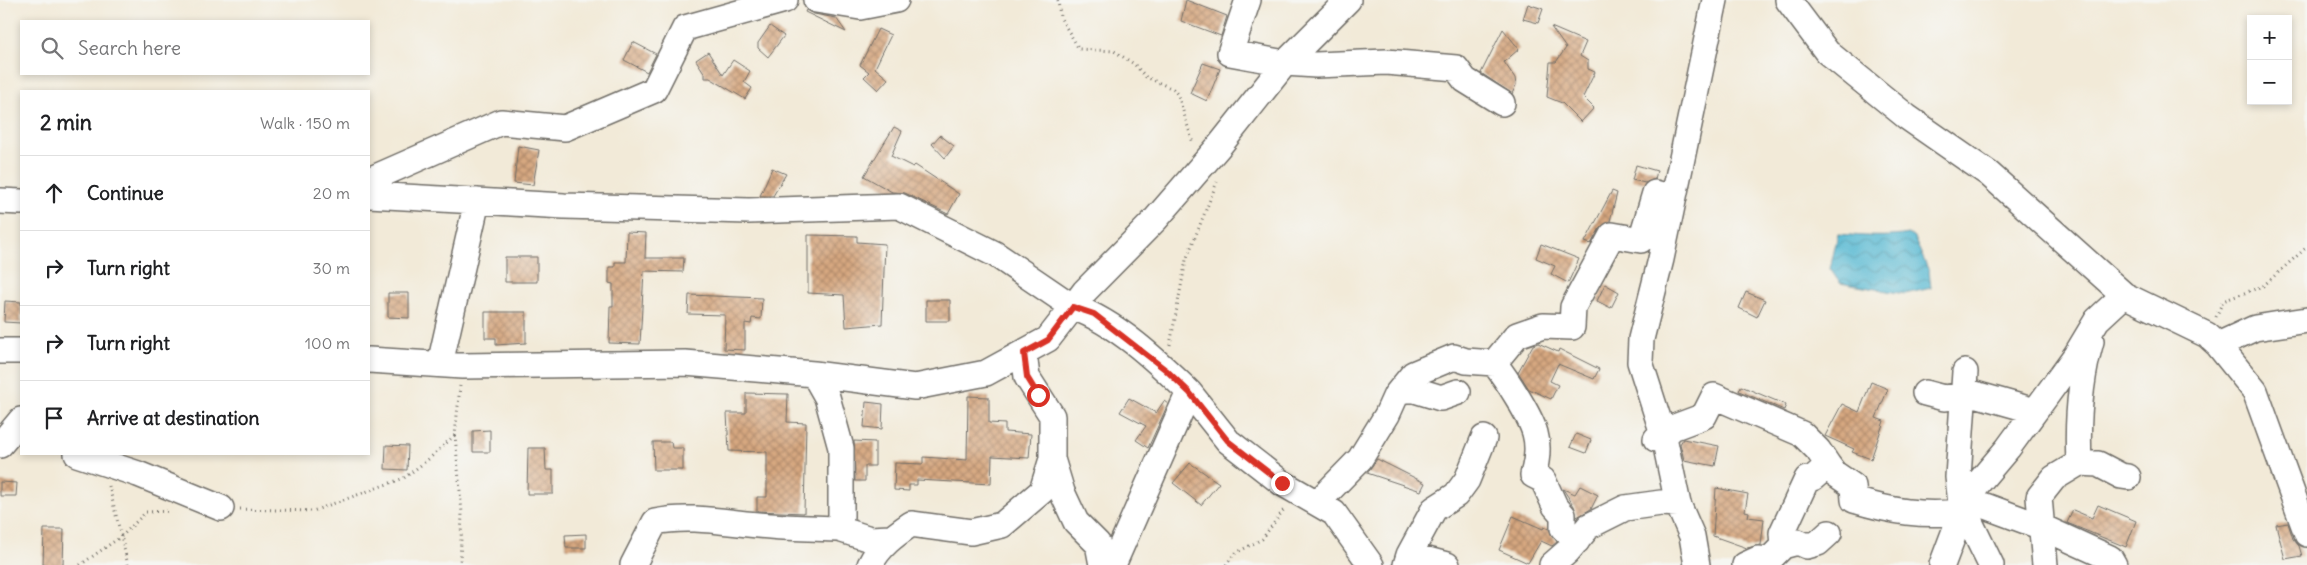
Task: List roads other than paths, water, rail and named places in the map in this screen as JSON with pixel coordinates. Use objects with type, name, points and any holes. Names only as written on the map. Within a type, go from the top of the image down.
[{"type":"street","points":[[370,180],[501,122],[565,128],[627,103],[654,90],[685,28],[785,0]]},
{"type":"street","points":[[816,0],[860,7],[896,0]]},
{"type":"street","points":[[1248,0],[1230,53],[1285,63],[1316,65],[1386,62],[1456,68],[1465,80],[1502,103]]},
{"type":"street","points":[[370,360],[451,365],[685,363],[814,374],[915,387],[986,373],[1048,340],[1085,291],[1155,220],[1195,174],[1285,63],[1348,0]]},
{"type":"street","points":[[1698,565],[1692,536],[1678,504],[1640,362],[1641,339],[1661,259],[1715,0]]},
{"type":"street","points":[[1788,0],[1827,52],[1907,117],[1989,174],[2124,295],[2213,340],[2255,390],[2307,534]]},
{"type":"street","points":[[1494,363],[1517,335],[1543,326],[1572,327],[1573,307],[1612,235],[1641,240],[1655,193],[1673,198]]},
{"type":"street","points":[[370,195],[749,212],[899,206],[995,254],[1073,307],[1094,314],[1166,370],[1189,392],[1228,441],[1282,483],[1334,512],[1372,565]]},
{"type":"street","points":[[0,201],[20,202]]},
{"type":"street","points":[[451,365],[477,201]]},
{"type":"street","points":[[1942,565],[1964,510],[1976,487],[2008,448],[2076,355],[2097,320],[2124,295]]},
{"type":"street","points":[[2079,463],[2078,437],[2086,358],[2097,320]]},
{"type":"street","points":[[2213,340],[2255,328],[2307,320]]},
{"type":"street","points":[[0,351],[20,351]]},
{"type":"street","points":[[1024,353],[1027,377],[1052,416],[1052,459],[1062,492],[1076,522],[1098,544],[1102,565]]},
{"type":"street","points":[[1307,497],[1360,459],[1401,390],[1413,374],[1454,357],[1466,361],[1494,363],[1507,380],[1535,432],[1537,459],[1533,475],[1543,480],[1555,506],[1563,515],[1563,528],[1577,541]]},
{"type":"street","points":[[814,374],[827,397],[841,448],[841,516],[839,529]]},
{"type":"street","points":[[1964,384],[1975,394],[2035,411]]},
{"type":"street","points":[[1925,393],[1944,398],[1964,384]]},
{"type":"street","points":[[1964,384],[1958,477],[1964,510],[1991,565]]},
{"type":"street","points":[[1401,390],[1415,390],[1440,398],[1458,392]]},
{"type":"street","points":[[1113,565],[1189,392]]},
{"type":"street","points":[[1660,438],[1672,428],[1704,416],[1714,396],[1802,434],[1818,450],[1834,473],[1853,486],[1854,500],[1894,512],[1932,515],[1964,510],[2042,526],[2110,558],[2114,565]]},
{"type":"street","points":[[8,443],[20,422]]},
{"type":"street","points":[[1446,565],[1407,560],[1434,509],[1456,495],[1467,480],[1484,438]]},
{"type":"street","points":[[89,457],[221,508]]},
{"type":"street","points":[[633,565],[655,522],[673,518],[742,522],[768,526],[839,529],[876,550],[911,524],[971,532],[1002,525],[1042,491],[1052,459]]},
{"type":"street","points":[[2045,565],[2039,497],[2054,478],[2079,463],[2098,464],[2121,476],[2128,477]]},
{"type":"street","points":[[1783,546],[1782,533],[1807,479],[1812,478],[1828,465]]},
{"type":"street","points":[[1552,565],[1577,541],[1589,526],[1625,508],[1661,503],[1678,504]]},
{"type":"street","points":[[1745,565],[1758,559],[1769,560],[1783,546],[1798,542],[1807,546],[1818,543],[1830,533]]},
{"type":"water","points":[[1838,234],[1883,236],[1909,234],[1914,238],[1929,271],[1931,288],[1905,294],[1840,283],[1830,269]]}]
